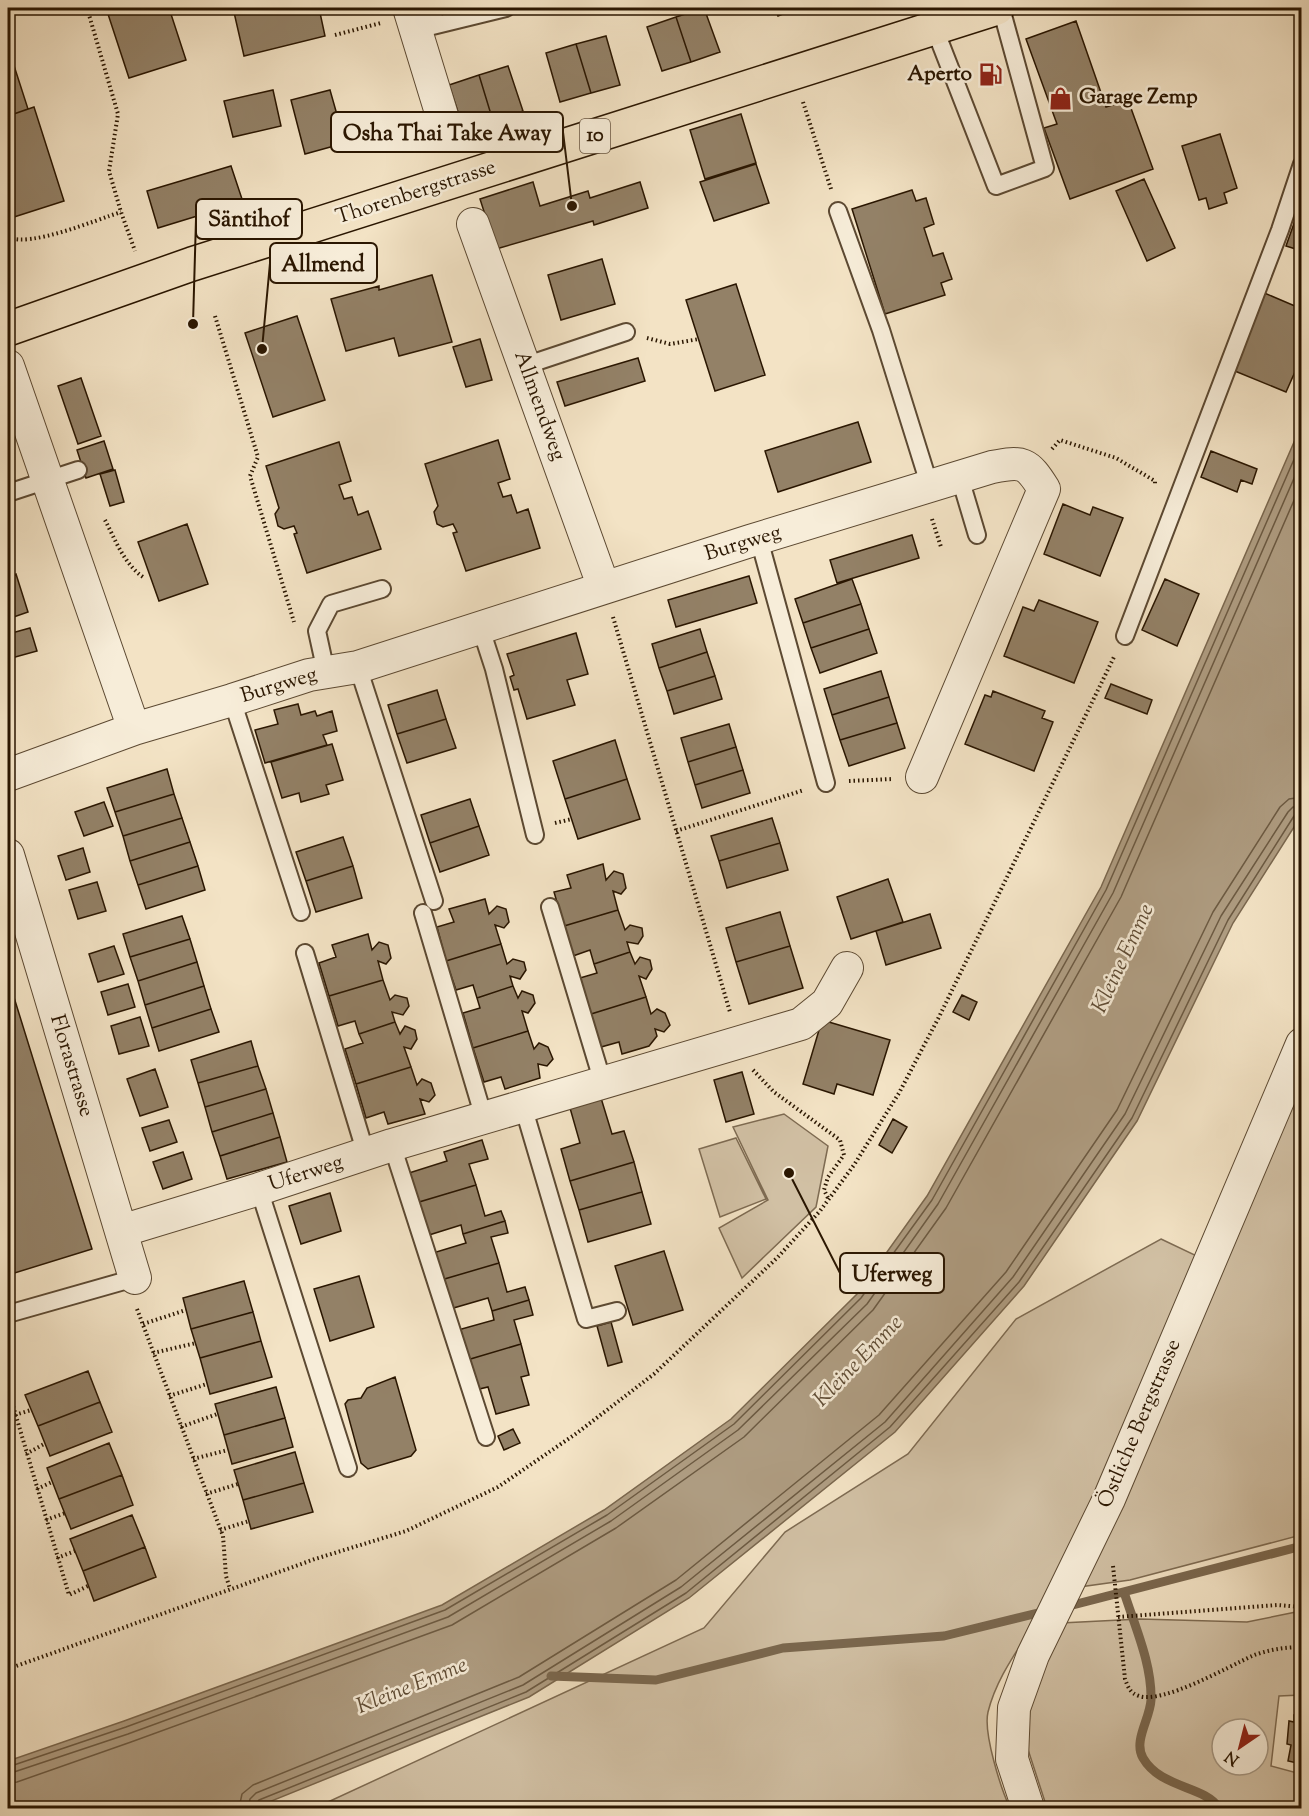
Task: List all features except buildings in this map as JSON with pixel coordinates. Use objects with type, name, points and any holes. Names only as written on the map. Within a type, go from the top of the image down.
[{"type":"main road","name":"Thorenbergstrasse","points":[[8,330],[145,280],[999,8]]},
{"type":"street","points":[[419,15],[443,119]]},
{"type":"street","name":"Allmendweg","points":[[473,224],[604,588]]},
{"type":"street","points":[[8,366],[134,729]]},
{"type":"street","name":"Burgweg","points":[[8,775],[134,729],[318,673],[358,667],[759,539],[960,478],[1016,463],[1032,470]]},
{"type":"street","points":[[922,777],[1044,489],[1032,470]]},
{"type":"street","name":"Florastrasse","points":[[8,855],[121,1231],[130,1279]]},
{"type":"street","name":"Uferweg","points":[[121,1231],[523,1106],[801,1024],[827,1003],[847,968]]},
{"type":"street","name":"Östliche Bergstrasse","points":[[1028,1809],[1012,1758],[1014,1708],[1033,1655],[1109,1499],[1302,1044]]},
{"type":"lane","points":[[419,15],[506,8]]},
{"type":"lane","points":[[934,27],[996,186],[1045,168],[999,8]]},
{"type":"lane","points":[[1125,636],[1280,230],[1302,164]]},
{"type":"lane","points":[[838,211],[882,330],[930,487]]},
{"type":"lane","points":[[524,366],[626,332]]},
{"type":"lane","points":[[8,493],[78,471]]},
{"type":"lane","points":[[960,478],[977,535]]},
{"type":"lane","points":[[759,539],[826,783]]},
{"type":"lane","points":[[318,673],[317,631],[331,604],[382,589]]},
{"type":"lane","points":[[481,629],[494,669],[535,835]]},
{"type":"lane","points":[[358,667],[429,907],[484,1118]]},
{"type":"lane","points":[[232,700],[301,912]]},
{"type":"lane","points":[[550,907],[603,1083]]},
{"type":"lane","points":[[305,953],[486,1437]]},
{"type":"lane","points":[[523,1106],[586,1320],[617,1311]]},
{"type":"lane","points":[[259,1189],[348,1468]]},
{"type":"lane","points":[[8,1314],[130,1279]]},
{"type":"path","points":[[87,8],[118,114],[109,171],[145,280]]},
{"type":"path","points":[[335,34],[419,15]]},
{"type":"path","points":[[803,101],[838,211]]},
{"type":"path","points":[[8,237],[24,241],[52,235],[121,212]]},
{"type":"path","points":[[215,316],[258,457],[250,476],[318,673]]},
{"type":"path","points":[[626,332],[670,344],[699,339]]},
{"type":"path","points":[[1032,470],[1060,440],[1116,458],[1155,481]]},
{"type":"path","points":[[105,520],[128,562],[135,572],[143,577]]},
{"type":"path","points":[[604,588],[676,831],[735,1043],[774,1092],[840,1140],[844,1155],[828,1177],[824,1190],[829,1200]]},
{"type":"path","points":[[8,1669],[230,1589],[406,1531],[498,1487],[577,1433],[654,1374],[777,1258],[829,1200],[854,1165],[899,1093],[935,1025],[1125,636]]},
{"type":"path","points":[[676,831],[826,783],[922,777]]},
{"type":"path","points":[[130,1279],[142,1324],[222,1536],[226,1576],[230,1589]]},
{"type":"path","points":[[142,1324],[186,1310]]},
{"type":"path","points":[[153,1353],[196,1343]]},
{"type":"path","points":[[169,1396],[207,1384]]},
{"type":"path","points":[[8,1389],[69,1595],[88,1586]]},
{"type":"path","points":[[15,1415],[32,1410]]},
{"type":"path","points":[[181,1427],[217,1414]]},
{"type":"path","points":[[26,1454],[44,1444]]},
{"type":"path","points":[[193,1459],[228,1450]]},
{"type":"path","points":[[37,1489],[52,1482]]},
{"type":"path","points":[[206,1494],[238,1484]]},
{"type":"path","points":[[46,1520],[65,1513]]},
{"type":"path","points":[[220,1530],[249,1521]]},
{"type":"path","points":[[57,1558],[75,1551]]},
{"type":"path","points":[[1114,1578],[1125,1679],[1131,1692],[1143,1697],[1158,1695],[1220,1673],[1266,1651],[1302,1647]]},
{"type":"path","points":[[1120,1618],[1277,1605],[1302,1607]]},
{"type":"shaded area","points":[[1301,1070],[1301,1535],[1130,1580],[1079,1587]]},
{"type":"shaded area","points":[[784,1114],[828,1146],[816,1207],[742,1278],[719,1228],[768,1200],[733,1127]]},
{"type":"shaded area","points":[[736,1138],[766,1199],[720,1217],[699,1149]]},
{"type":"shaded area","points":[[1161,1239],[1199,1257],[1050,1595],[1007,1666],[988,1712],[990,1747],[1010,1808],[315,1808],[704,1628],[785,1532],[908,1454],[1016,1319]]},
{"type":"shaded area","points":[[1301,1611],[1301,1695],[1279,1696],[1271,1766],[1301,1774],[1301,1808],[1047,1808],[1022,1731],[1061,1623],[1140,1619],[1247,1622]]},
{"type":"water","name":"Kleine Emme","points":[[1301,426],[1301,816],[1233,923],[1137,1121],[1024,1286],[895,1432],[689,1598],[529,1697],[254,1808],[8,1808],[8,1761],[442,1605],[604,1510],[731,1419],[857,1294],[927,1196],[1101,887]]},
{"type":"waterway","points":[[1065,1607],[1302,1546]]},
{"type":"waterway","points":[[1124,1592],[1142,1646],[1151,1686],[1150,1707],[1140,1744],[1143,1758],[1160,1776],[1203,1795],[1219,1808]]},
{"type":"waterway","points":[[551,1676],[656,1680],[783,1648],[944,1636],[1046,1611]]},
{"type":"place","name":"Aperto","points":[[990,75]]},
{"type":"place","name":"Garage Zemp","points":[[1061,98]]},
{"type":"place","name":"Osha Thai Take Away","points":[[572,206]]},
{"type":"place","name":"Säntihof","points":[[193,324]]},
{"type":"place","name":"Allmend","points":[[262,349]]},
{"type":"place","name":"Uferweg","points":[[789,1173]]}]
